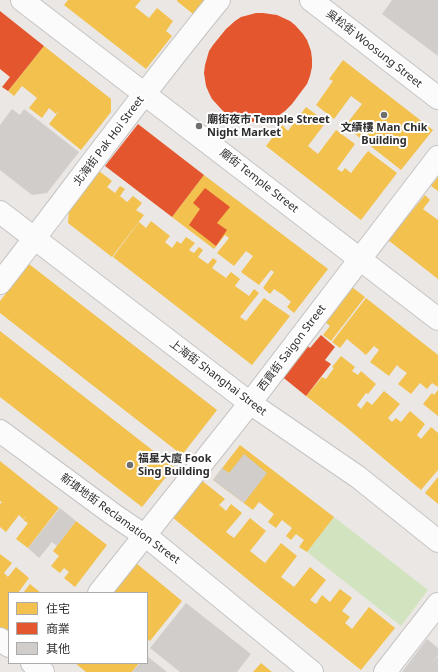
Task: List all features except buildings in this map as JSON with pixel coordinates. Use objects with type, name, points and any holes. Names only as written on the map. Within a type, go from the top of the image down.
[{"type":"street","name":"廟街 Temple Street","points":[[22,0],[438,319]]},
{"type":"street","name":"北海街 Pak Hoi Street","points":[[0,283],[219,0]]},
{"type":"street","name":"吳松街 Woosung Street","points":[[311,0],[438,98]]},
{"type":"street","name":"西貢街 Saigon Street","points":[[100,592],[250,403],[438,157]]},
{"type":"street","name":"上海街 Shanghai Street","points":[[0,212],[250,403],[358,477],[438,541]]},
{"type":"street","name":"新填地街 Reclamation Street","points":[[0,431],[114,516],[145,535],[312,672]]},
{"type":"street","points":[[385,672],[438,604]]},
{"type":"street","points":[[0,639],[8,645]]},
{"type":"green space","points":[[334,517],[428,590],[401,626],[307,552]]},
{"type":"place","name":"文績樓 Man Chik Building","points":[[384,115]]},
{"type":"place","name":"廟街夜市 Temple Street Night Market","points":[[199,126]]},
{"type":"place","name":"福星大廈 Fook Sing Building","points":[[130,465]]}]
